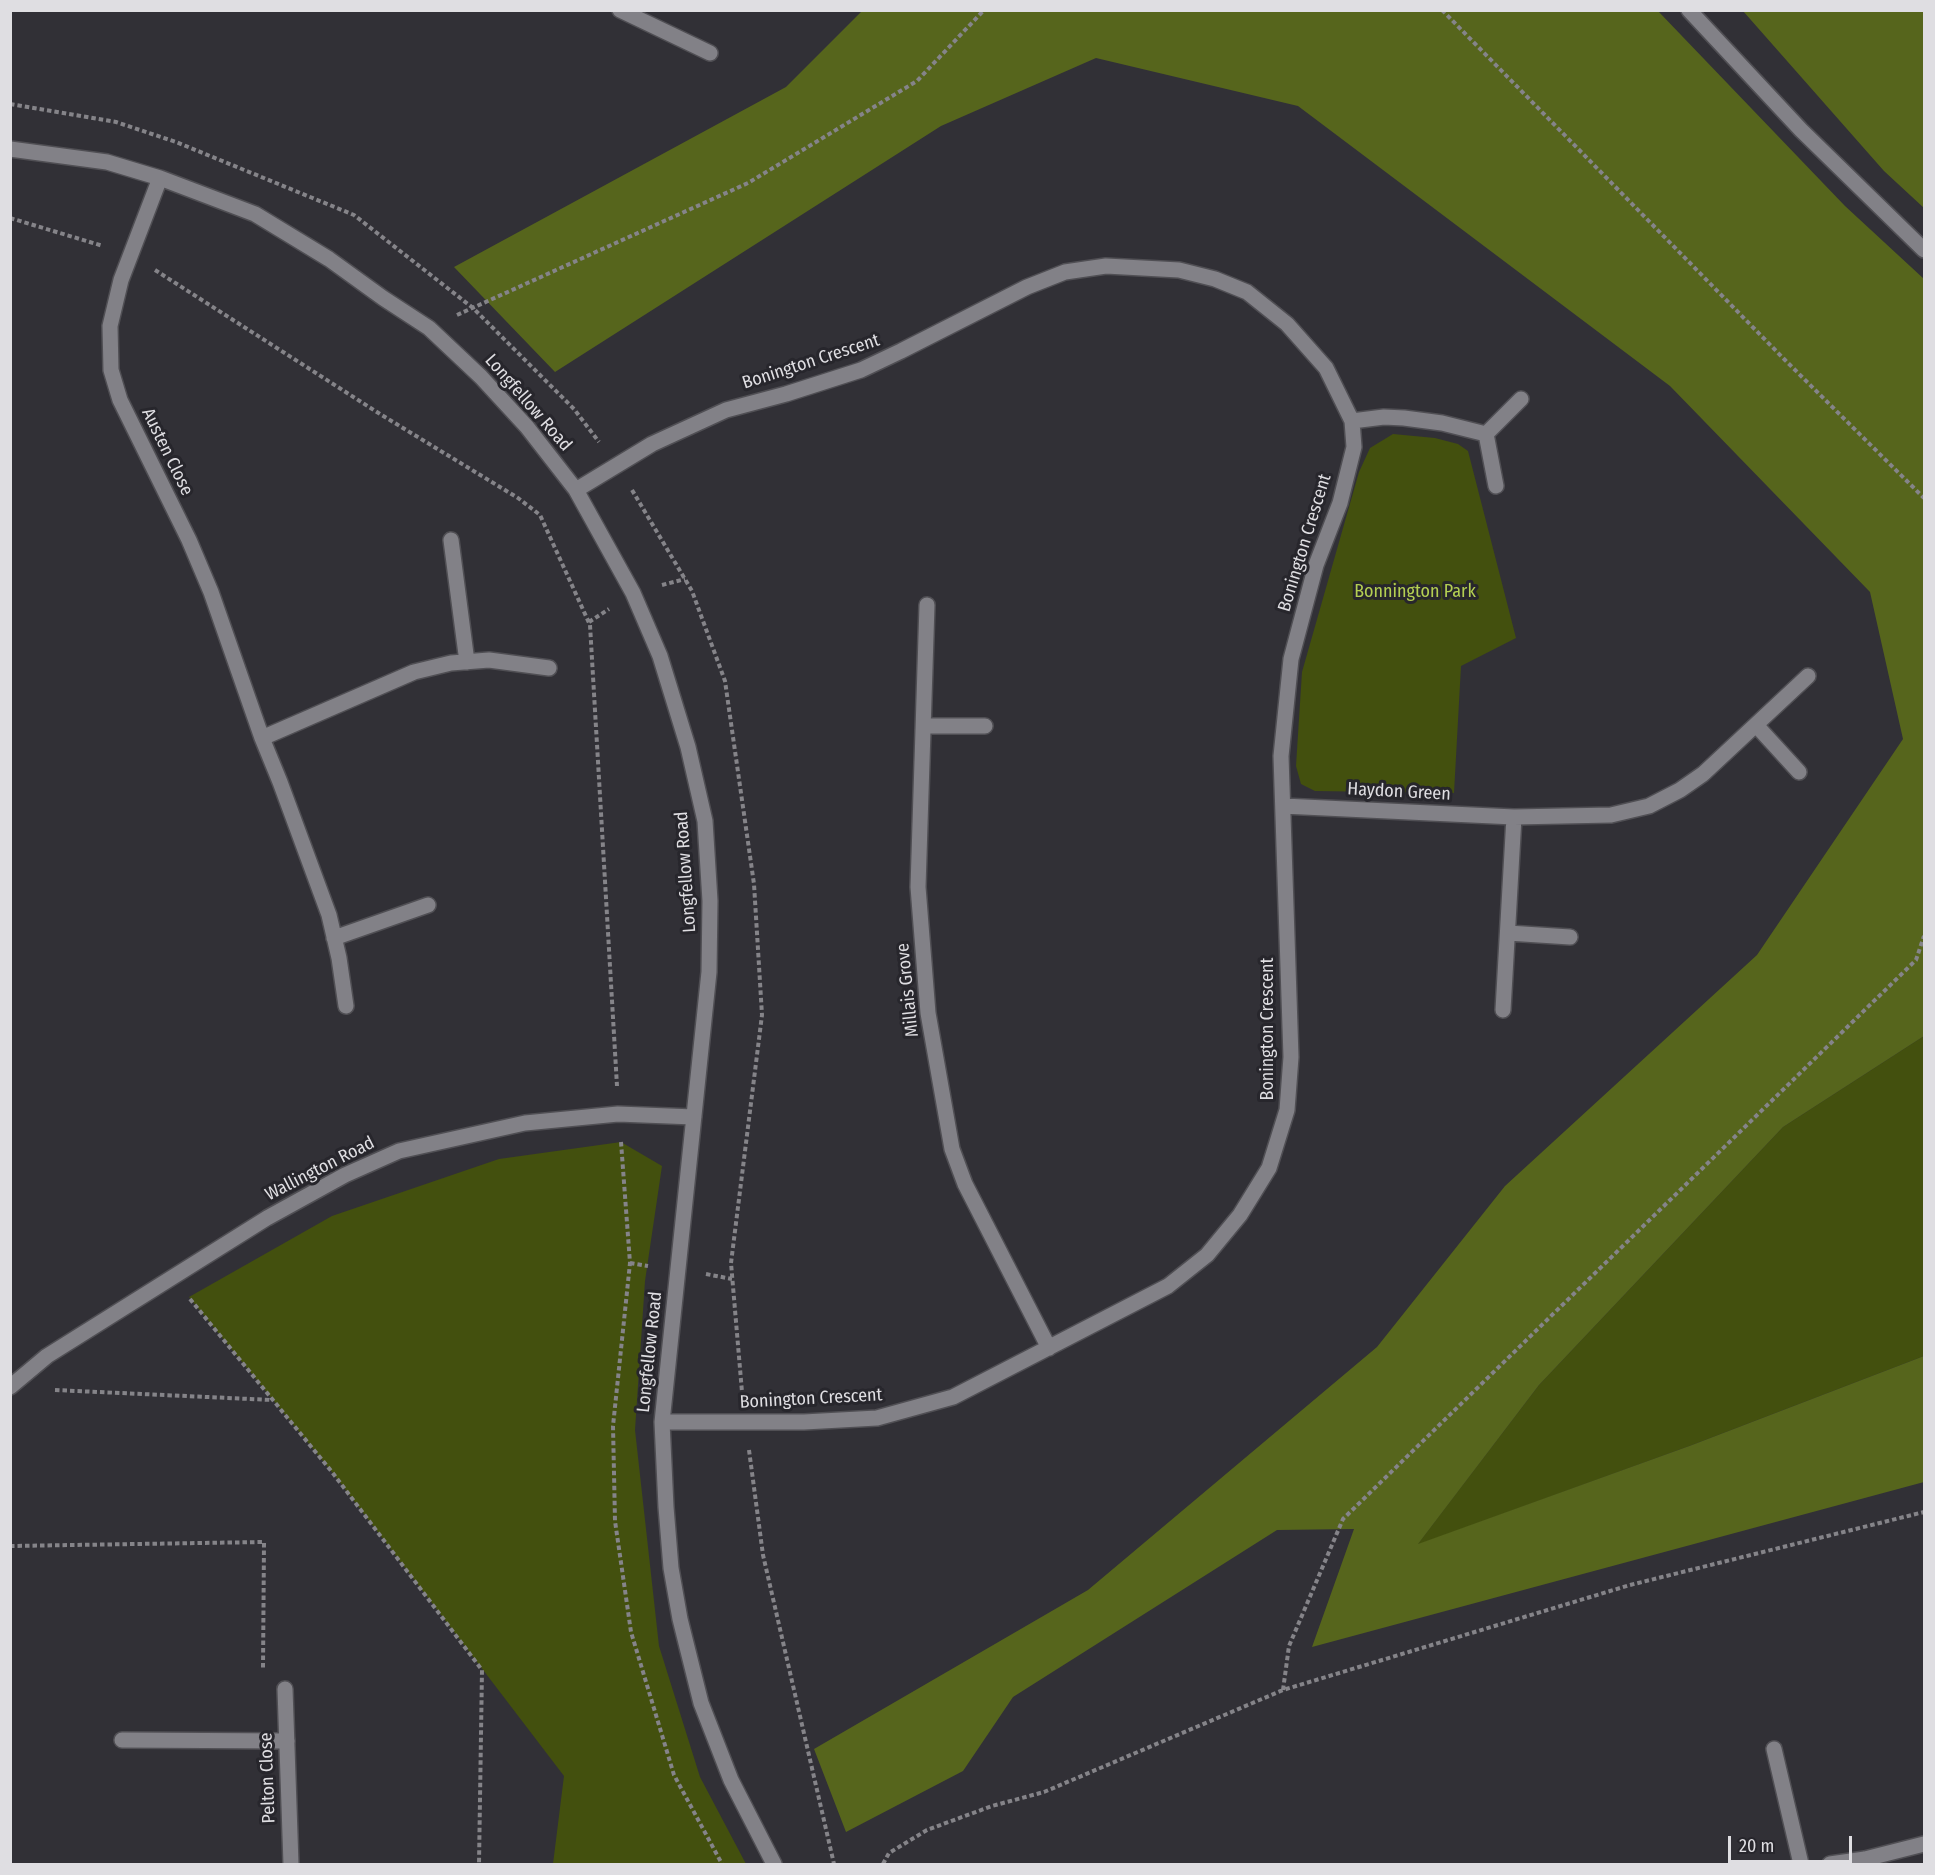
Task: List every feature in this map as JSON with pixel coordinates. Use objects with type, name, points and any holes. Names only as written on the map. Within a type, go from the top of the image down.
[{"type":"street","points":[[620,10],[640,15],[710,53]]},
{"type":"street","points":[[1689,10],[1801,130],[1924,250]]},
{"type":"street","name":"Longfellow Road","points":[[10,149],[107,162],[160,178],[255,214],[329,259],[429,328],[481,377],[527,427],[576,490],[633,593],[660,656],[688,747],[705,821],[710,902],[709,972],[662,1422],[671,1568],[680,1619],[699,1692],[731,1780],[774,1864]]},
{"type":"street","name":"Austen Close","points":[[160,178],[121,280],[112,315],[111,370],[120,400],[189,540],[207,583],[328,915],[346,1006]]},
{"type":"street","name":"Bonington Crescent","points":[[576,490],[652,444],[726,410],[861,370],[1027,287],[1065,272],[1106,266],[1179,270],[1215,279],[1247,292],[1287,324],[1326,368],[1352,421],[1354,447],[1340,503],[1316,565],[1291,659],[1281,756],[1291,1057],[1287,1110],[1269,1168],[1240,1215],[1207,1255],[1168,1286],[953,1396],[877,1418],[804,1422],[662,1422]]},
{"type":"street","points":[[1486,434],[1521,399]]},
{"type":"street","points":[[1352,421],[1384,417],[1404,418],[1442,423],[1486,434]]},
{"type":"street","points":[[1486,434],[1496,486]]},
{"type":"street","points":[[451,540],[467,662]]},
{"type":"street","name":"Millais Grove","points":[[927,605],[918,887],[928,1013],[952,1149],[965,1184],[1049,1347]]},
{"type":"street","points":[[262,738],[414,672],[451,663],[489,660],[549,668]]},
{"type":"street","name":"Haydon Green","points":[[1282,806],[1514,817],[1611,815],[1649,806],[1680,790],[1703,774],[1808,676]]},
{"type":"street","points":[[1756,725],[1799,772]]},
{"type":"street","points":[[924,726],[985,726]]},
{"type":"street","points":[[1503,1010],[1514,817]]},
{"type":"street","points":[[334,938],[429,905]]},
{"type":"street","points":[[1508,933],[1570,937]]},
{"type":"street","name":"Wallington Road","points":[[10,1387],[47,1356],[267,1218],[336,1180],[399,1151],[525,1123],[618,1114],[694,1117]]},
{"type":"street","name":"Pelton Close","points":[[285,1689],[291,1864]]},
{"type":"street","points":[[122,1740],[287,1741]]},
{"type":"street","points":[[1774,1749],[1801,1864]]},
{"type":"street","points":[[1830,1864],[1865,1862],[1924,1844]]},
{"type":"path","points":[[429,328],[748,183],[917,81],[984,10]]},
{"type":"path","points":[[1442,10],[1785,360],[1924,498]]},
{"type":"path","points":[[10,104],[116,122],[176,142],[354,215],[473,308],[574,409],[617,465],[692,591],[725,681],[754,884],[762,1015],[731,1263],[745,1423],[763,1555],[834,1864]]},
{"type":"path","points":[[1283,1690],[1289,1646],[1343,1519],[1916,960],[1924,936]]},
{"type":"path","points":[[1916,960],[1924,960]]},
{"type":"path","points":[[175,1276],[189,1297],[332,1472],[482,1670],[479,1864]]},
{"type":"path","points":[[46,1389],[273,1400]]},
{"type":"path","points":[[883,1864],[889,1853],[927,1830],[992,1806],[1044,1792],[1283,1690],[1630,1585],[1924,1512]]},
{"type":"path","points":[[10,1546],[264,1542],[263,1670],[285,1689]]},
{"type":"green space","points":[[862,11],[1658,11],[1845,206],[1924,279],[1924,1036],[1783,1127],[1539,1385],[1418,1544],[1692,1445],[1924,1356],[1924,1482],[1312,1647],[1354,1529],[1277,1530],[1013,1697],[963,1771],[846,1832],[814,1749],[1088,1590],[1377,1347],[1505,1186],[1757,955],[1903,739],[1870,592],[1670,386],[1298,106],[1096,58],[941,126],[555,372],[454,267],[786,87]]},
{"type":"green space","points":[[1743,11],[1924,11],[1924,208],[1884,171]]},
{"type":"green space","name":"Bonnington Park","points":[[1393,434],[1435,438],[1458,444],[1468,451],[1516,638],[1461,666],[1454,793],[1315,791],[1301,784],[1296,766],[1302,672],[1359,472],[1370,448]]},
{"type":"green space","points":[[1924,1036],[1924,1356],[1692,1445],[1417,1545],[1539,1385],[1783,1127]]},
{"type":"green space","points":[[621,1142],[662,1166],[645,1281],[635,1430],[659,1646],[700,1777],[746,1864],[553,1864],[564,1776],[332,1472],[189,1297],[332,1216],[499,1159]]}]
